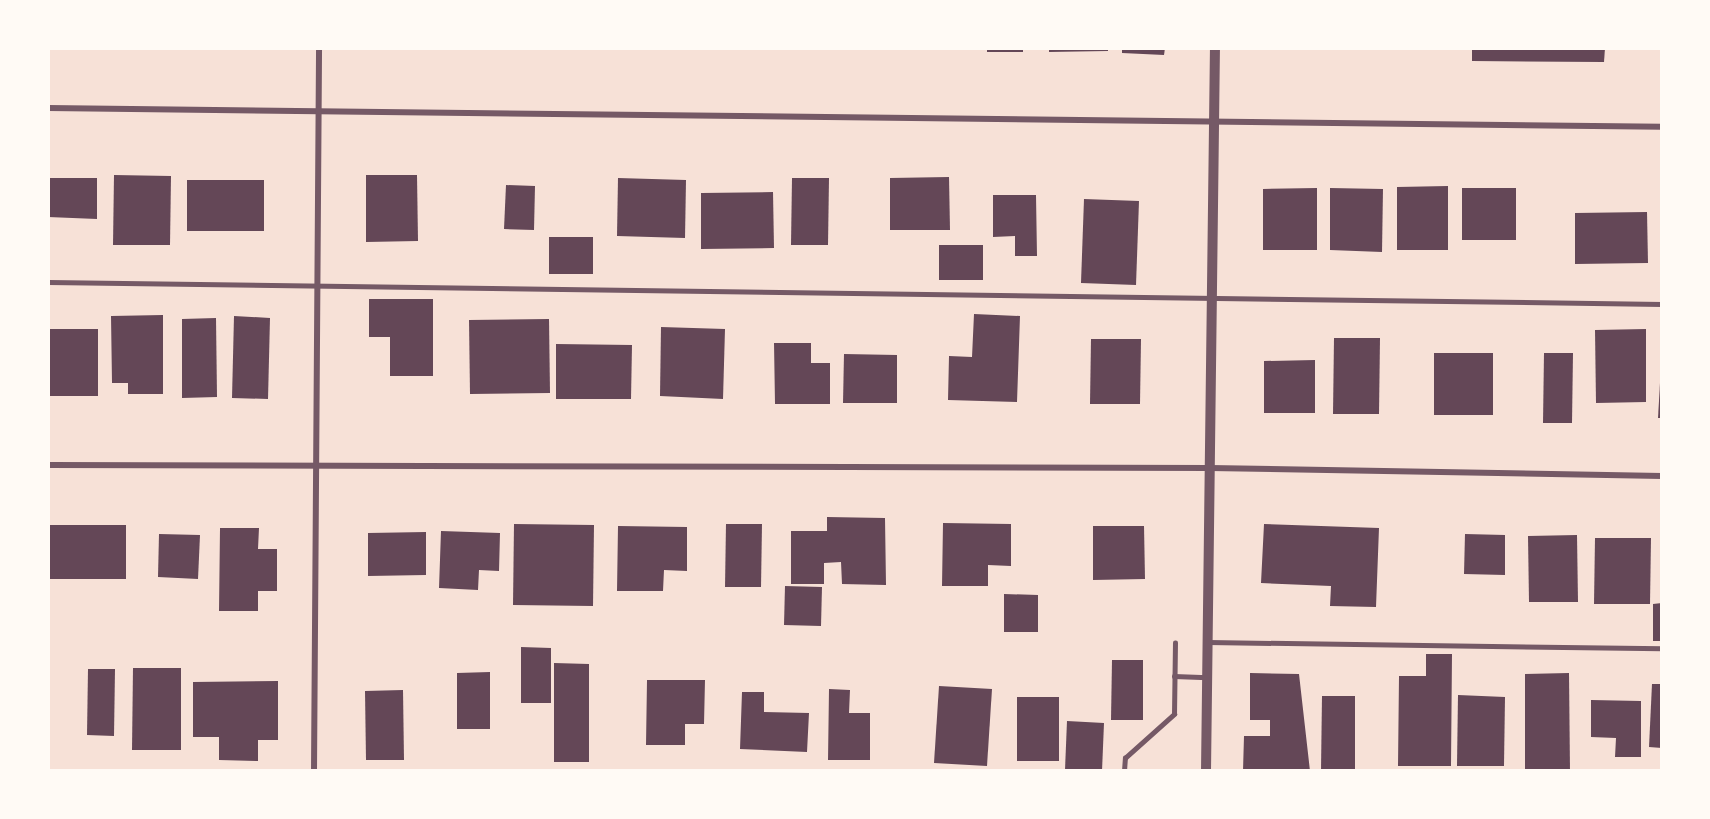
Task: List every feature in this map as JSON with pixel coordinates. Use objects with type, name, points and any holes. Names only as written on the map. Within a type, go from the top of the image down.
[{"type":"street","points":[[314,771],[320,48]]},
{"type":"street","points":[[1206,771],[1215,48]]},
{"type":"street","points":[[48,108],[1662,127]]},
{"type":"street","points":[[48,465],[317,468],[1210,468],[1662,476]]},
{"type":"lane","points":[[48,282],[1662,303]]},
{"type":"lane","points":[[1208,642],[1662,648]]},
{"type":"lane","points":[[1124,771],[1125,758],[1174,714],[1175,643]]},
{"type":"lane","points":[[1174,676],[1207,677]]},
{"type":"building","points":[[987,48],[1023,48],[1023,52],[987,52]]},
{"type":"building","points":[[1049,48],[1108,48],[1108,51],[1049,52]]},
{"type":"building","points":[[1122,48],[1165,48],[1164,55],[1122,53]]},
{"type":"building","points":[[1472,48],[1605,48],[1604,62],[1472,61]]},
{"type":"building","points":[[114,175],[171,176],[170,245],[113,245]]},
{"type":"building","points":[[366,175],[417,175],[418,241],[366,242]]},
{"type":"building","points":[[949,177],[950,230],[890,230],[890,178]]},
{"type":"building","points":[[48,178],[97,178],[97,219],[48,217]]},
{"type":"building","points":[[618,178],[686,180],[685,238],[617,236]]},
{"type":"building","points":[[792,178],[829,178],[828,245],[791,245]]},
{"type":"building","points":[[187,180],[264,180],[264,231],[187,231]]},
{"type":"building","points":[[506,185],[535,186],[534,230],[504,229]]},
{"type":"building","points":[[1448,186],[1448,250],[1397,250],[1397,187]]},
{"type":"building","points":[[1317,188],[1317,250],[1263,250],[1263,189]]},
{"type":"building","points":[[1330,188],[1383,189],[1382,252],[1330,250]]},
{"type":"building","points":[[1462,188],[1516,188],[1516,240],[1462,240]]},
{"type":"building","points":[[773,192],[774,248],[701,249],[701,193]]},
{"type":"building","points":[[993,195],[1036,195],[1037,256],[1015,256],[1015,236],[993,237]]},
{"type":"building","points":[[1084,199],[1139,201],[1136,285],[1081,283]]},
{"type":"building","points":[[1647,212],[1648,263],[1575,264],[1575,213]]},
{"type":"building","points":[[549,237],[593,237],[593,274],[549,274]]},
{"type":"building","points":[[939,245],[983,245],[983,280],[939,280]]},
{"type":"building","points":[[369,299],[433,299],[433,376],[390,376],[390,337],[369,337]]},
{"type":"building","points":[[974,314],[1020,316],[1017,402],[948,400],[949,356],[972,357]]},
{"type":"building","points":[[163,315],[163,394],[128,394],[128,383],[112,383],[111,316]]},
{"type":"building","points":[[234,316],[270,318],[268,399],[232,398]]},
{"type":"building","points":[[216,318],[217,397],[182,398],[182,319]]},
{"type":"building","points":[[549,319],[550,393],[470,394],[469,320]]},
{"type":"building","points":[[661,327],[725,329],[723,399],[660,396]]},
{"type":"building","points":[[48,329],[98,329],[98,396],[48,396]]},
{"type":"building","points":[[1646,329],[1646,402],[1596,403],[1595,330]]},
{"type":"building","points":[[1334,338],[1380,338],[1379,414],[1333,414]]},
{"type":"building","points":[[1091,339],[1141,339],[1140,404],[1090,404]]},
{"type":"building","points":[[774,343],[811,343],[811,363],[830,363],[830,404],[775,404]]},
{"type":"building","points":[[556,344],[632,345],[631,399],[556,399]]},
{"type":"building","points":[[1434,353],[1493,353],[1493,415],[1434,415]]},
{"type":"building","points":[[1544,353],[1573,353],[1572,423],[1543,423]]},
{"type":"building","points":[[844,354],[897,355],[897,403],[843,403]]},
{"type":"building","points":[[1315,360],[1315,413],[1264,413],[1264,361]]},
{"type":"building","points":[[1660,383],[1662,383],[1662,418],[1658,418]]},
{"type":"building","points":[[827,517],[885,518],[886,585],[842,584],[841,562],[824,563],[824,584],[791,584],[791,531],[827,531]]},
{"type":"building","points":[[943,523],[1011,524],[1011,566],[988,565],[988,586],[942,586]]},
{"type":"building","points":[[514,524],[594,525],[593,606],[513,605]]},
{"type":"building","points":[[726,524],[762,524],[761,587],[725,587]]},
{"type":"building","points":[[1264,524],[1379,528],[1376,607],[1330,606],[1331,586],[1261,583]]},
{"type":"building","points":[[48,525],[126,525],[126,579],[48,579]]},
{"type":"building","points":[[618,526],[687,527],[687,571],[664,570],[663,591],[617,591]]},
{"type":"building","points":[[1093,526],[1144,526],[1145,579],[1093,580]]},
{"type":"building","points":[[220,528],[259,528],[258,549],[277,549],[277,591],[258,591],[258,611],[219,611]]},
{"type":"building","points":[[441,531],[500,533],[499,571],[479,570],[478,590],[439,588]]},
{"type":"building","points":[[426,532],[426,575],[368,576],[368,533]]},
{"type":"building","points":[[159,534],[200,535],[198,579],[158,577]]},
{"type":"building","points":[[1465,534],[1505,535],[1505,575],[1464,574]]},
{"type":"building","points":[[1577,535],[1578,602],[1529,602],[1528,536]]},
{"type":"building","points":[[1595,538],[1651,538],[1650,604],[1594,604]]},
{"type":"building","points":[[785,586],[822,587],[821,626],[784,625]]},
{"type":"building","points":[[1004,594],[1038,595],[1038,632],[1004,632]]},
{"type":"building","points":[[1662,603],[1662,641],[1653,641],[1653,604]]},
{"type":"building","points":[[521,647],[551,648],[551,703],[521,703]]},
{"type":"building","points":[[1426,654],[1452,654],[1451,766],[1398,766],[1399,676],[1426,676]]},
{"type":"building","points":[[1112,660],[1143,660],[1143,720],[1111,720]]},
{"type":"building","points":[[554,663],[589,664],[589,762],[554,762]]},
{"type":"building","points":[[133,668],[181,668],[181,750],[132,750]]},
{"type":"building","points":[[88,669],[115,669],[114,736],[87,735]]},
{"type":"building","points":[[490,672],[490,729],[457,729],[457,673]]},
{"type":"building","points":[[1250,673],[1299,674],[1310,771],[1243,771],[1244,736],[1270,736],[1270,720],[1250,720]]},
{"type":"building","points":[[1569,673],[1570,771],[1525,771],[1525,674]]},
{"type":"building","points":[[647,680],[705,680],[704,724],[685,724],[685,745],[646,745]]},
{"type":"building","points":[[278,681],[278,740],[258,740],[258,761],[219,760],[219,737],[193,737],[193,682]]},
{"type":"building","points":[[1652,684],[1662,684],[1662,748],[1649,747]]},
{"type":"building","points":[[939,686],[992,689],[987,766],[934,763]]},
{"type":"building","points":[[829,689],[850,690],[849,713],[870,713],[870,760],[828,760]]},
{"type":"building","points":[[403,690],[404,760],[366,760],[365,691]]},
{"type":"building","points":[[742,692],[764,692],[764,712],[809,713],[807,752],[740,749]]},
{"type":"building","points":[[1458,695],[1505,697],[1504,766],[1457,766]]},
{"type":"building","points":[[1322,696],[1355,696],[1355,771],[1321,771]]},
{"type":"building","points":[[1017,697],[1059,697],[1059,761],[1017,761]]},
{"type":"building","points":[[1591,700],[1641,701],[1641,757],[1615,757],[1616,738],[1591,737]]},
{"type":"building","points":[[1067,721],[1104,723],[1102,771],[1065,770]]}]
